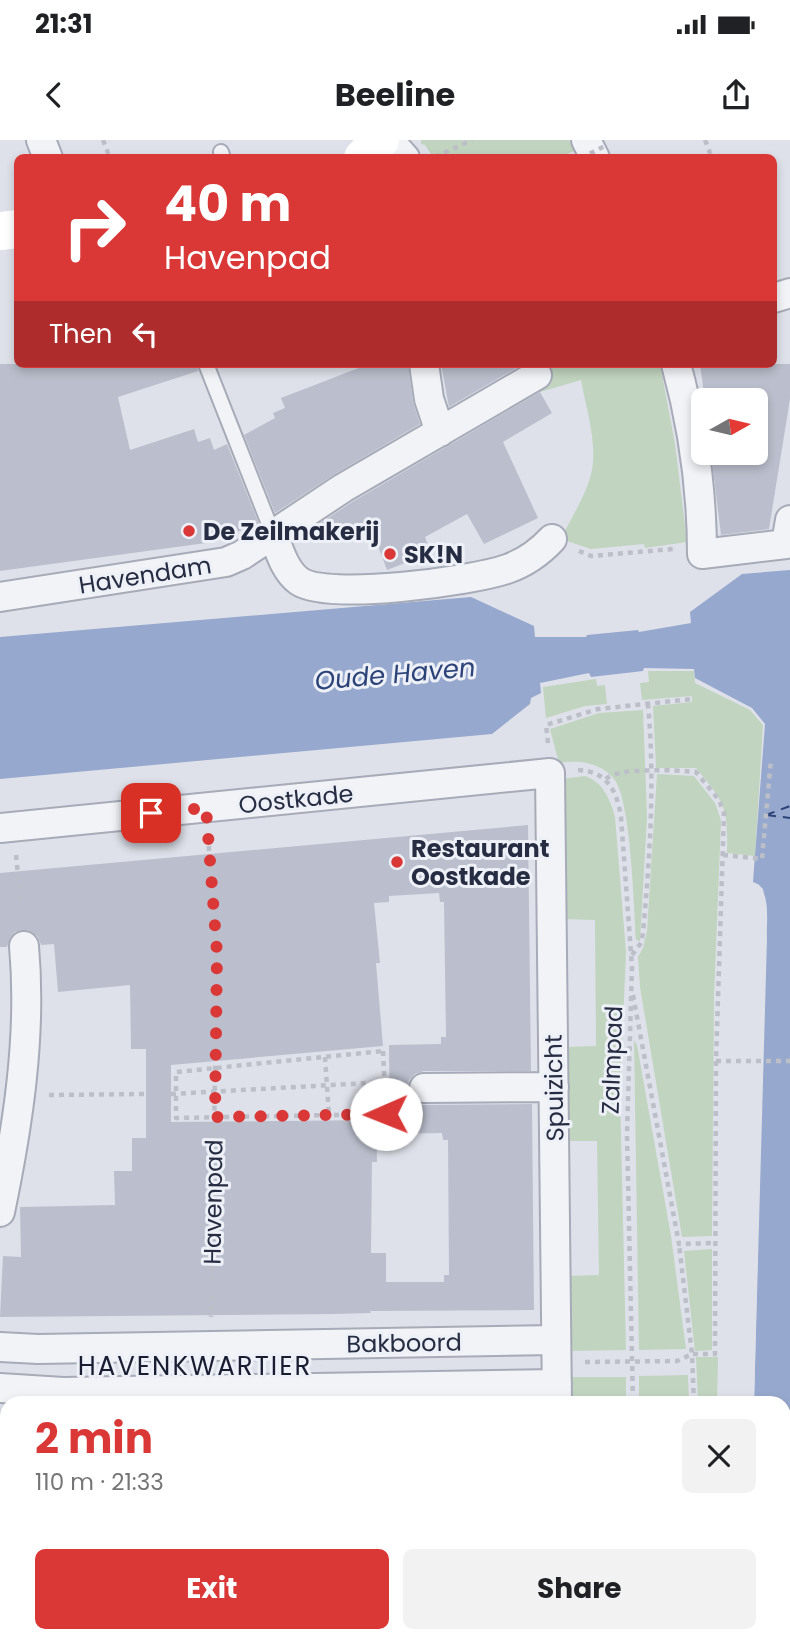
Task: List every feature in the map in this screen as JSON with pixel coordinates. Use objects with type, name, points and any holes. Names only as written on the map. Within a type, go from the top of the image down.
[{"type":"street","points":[[367,154],[380,140]]},
{"type":"street","points":[[389,140],[401,154]]},
{"type":"street","points":[[425,368],[429,399],[440,432]]},
{"type":"street","points":[[677,368],[695,453],[693,547],[702,554],[786,544],[790,520]]},
{"type":"street","name":"Havendam","points":[[0,597],[212,566],[242,555],[315,506],[537,375]]},
{"type":"street","points":[[273,534],[287,567],[298,581],[316,588],[336,590],[403,586],[484,575],[527,560],[552,539]]},
{"type":"street","name":"Oostkade","points":[[7,827],[550,773]]},
{"type":"street","name":"Spuizicht","points":[[550,773],[557,1394]]},
{"type":"street","points":[[0,1212],[19,1096],[27,1016],[24,946]]},
{"type":"street","points":[[425,1088],[554,1087]]},
{"type":"street","name":"Bakboord","points":[[0,1347],[38,1349],[556,1340]]},
{"type":"street","points":[[426,1343],[426,1385]]},
{"type":"street","points":[[182,1346],[183,1396]]},
{"type":"street","points":[[0,1388],[43,1392],[183,1396],[426,1385],[557,1394]]},
{"type":"lane","points":[[208,368],[273,534]]},
{"type":"path","points":[[442,154],[472,140]]},
{"type":"path","points":[[584,553],[591,556],[693,547]]},
{"type":"path","points":[[551,723],[592,710],[692,699]]},
{"type":"path","points":[[631,956],[641,943],[643,933],[649,855],[652,771],[648,704]]},
{"type":"path","points":[[723,855],[762,859],[771,759]]},
{"type":"path","points":[[550,773],[590,771],[606,779],[614,774],[693,772],[699,775],[719,800],[724,813],[716,1060],[715,1354],[692,1354],[677,1362],[579,1362]]},
{"type":"path","name":"Zalmpad","points":[[606,779],[615,793],[620,809],[631,956],[627,1146],[633,1396]]},
{"type":"path","name":"Havenpad","points":[[206,808],[217,946],[211,1346]]},
{"type":"path","points":[[7,827],[24,946]]},
{"type":"path","points":[[632,988],[679,1244],[692,1354],[694,1396]]},
{"type":"path","points":[[383,1051],[386,1114],[176,1118],[176,1072],[215,1068],[383,1051]]},
{"type":"path","points":[[325,1057],[329,1115]]},
{"type":"path","points":[[716,1060],[790,1061]]},
{"type":"path","points":[[174,1094],[385,1082]]},
{"type":"path","points":[[385,1089],[393,1089]]},
{"type":"path","points":[[19,1096],[146,1094]]},
{"type":"path","points":[[679,1244],[715,1243]]},
{"type":"green space","points":[[421,140],[569,140],[574,151],[568,154],[431,154],[425,145],[421,144]]},
{"type":"green space","points":[[532,368],[661,368],[675,444],[687,542],[645,548],[644,544],[591,549],[561,539],[592,472],[593,442],[590,421],[581,380],[540,392],[538,378]]},
{"type":"green space","points":[[648,671],[694,671],[695,683],[750,710],[763,725],[755,856],[727,853],[727,825],[723,806],[696,768],[656,768],[653,706],[692,702],[692,696],[642,700],[640,683],[649,682]]},
{"type":"green space","points":[[596,679],[597,686],[605,685],[607,704],[585,706],[546,718],[543,687]]},
{"type":"green space","points":[[643,710],[647,817],[640,941],[636,940],[631,855],[620,790],[608,773],[596,766],[581,762],[559,763],[550,729],[599,713]]},
{"type":"green space","points":[[657,774],[694,776],[715,803],[721,820],[714,996],[712,1236],[682,1237],[640,987],[638,957],[647,931]]},
{"type":"green space","points":[[585,776],[597,782],[605,792],[615,817],[626,952],[620,1093],[626,1350],[568,1351],[568,1276],[599,1275],[597,1141],[567,1141],[565,1047],[596,1046],[595,920],[564,919],[561,779]]},
{"type":"green space","points":[[634,1040],[671,1236],[686,1349],[639,1350]]},
{"type":"green space","points":[[712,1249],[712,1350],[695,1351],[684,1251]]},
{"type":"green space","points":[[696,1357],[718,1357],[717,1396],[698,1396]]},
{"type":"green space","points":[[688,1375],[689,1396],[639,1396],[639,1376]]},
{"type":"green space","points":[[569,1377],[626,1377],[626,1396],[570,1396]]},
{"type":"water","name":"Oude Haven","points":[[790,570],[790,1396],[754,1396],[767,915],[763,891],[753,882],[765,724],[752,708],[695,678],[694,669],[644,668],[643,671],[591,677],[589,673],[540,683],[541,693],[531,698],[530,704],[492,734],[0,779],[0,637],[471,597],[534,626],[535,637],[586,637],[691,623],[690,612],[742,574]]},
{"type":"pier","points":[[749,882],[758,884],[763,889],[766,910],[754,1396],[751,1396],[763,910],[760,891]]},
{"type":"building","points":[[0,364],[14,364],[14,368],[198,368],[198,371],[118,397],[130,450],[194,429],[198,442],[210,438],[214,450],[227,444],[259,524],[206,543],[0,571]]},
{"type":"building","points":[[777,364],[790,364],[790,399],[769,529],[721,535],[713,466],[768,466],[768,388],[703,388],[701,368],[777,368]]},
{"type":"building","points":[[359,368],[409,368],[413,402],[420,424],[275,513],[244,435],[275,418],[273,413],[285,408],[281,398]]},
{"type":"building","points":[[442,368],[516,368],[449,407]]},
{"type":"building","points":[[540,392],[552,413],[503,442],[538,518],[484,544],[467,514],[425,537],[431,553],[387,570],[369,522],[325,540],[319,524]]},
{"type":"building","points":[[528,825],[531,1071],[424,1071],[415,1074],[407,1087],[410,1097],[423,1105],[532,1104],[534,1310],[0,1317],[3,1256],[21,1257],[20,1207],[115,1205],[114,1171],[132,1171],[132,1138],[146,1138],[146,1049],[131,1049],[130,985],[58,992],[54,944],[41,945],[32,932],[22,930],[15,932],[7,947],[0,947],[0,873]],"holes":[[[439,893],[440,902],[444,902],[446,1037],[441,1037],[441,1044],[389,1045],[390,1134],[442,1133],[443,1140],[448,1140],[449,1275],[444,1275],[444,1282],[386,1282],[386,1253],[371,1253],[372,1162],[377,1162],[376,1120],[171,1122],[171,1065],[383,1046],[376,963],[380,963],[374,903],[389,902],[389,896]]]},
{"type":"ferry route","points":[[766,815],[790,806]]},
{"type":"ferry route","points":[[767,815],[790,818]]},
{"type":"place","name":"De Zeilmakerij","points":[[189,531]]},
{"type":"place","name":"SK!N","points":[[390,554]]},
{"type":"place","name":"Restaurant Oostkade","points":[[397,862]]},
{"type":"district","name":"HAVENKWARTIER","points":[[195,1366]]},
{"type":"route","points":[[151,813],[206,808],[217,938],[215,1117],[386,1114]]}]
